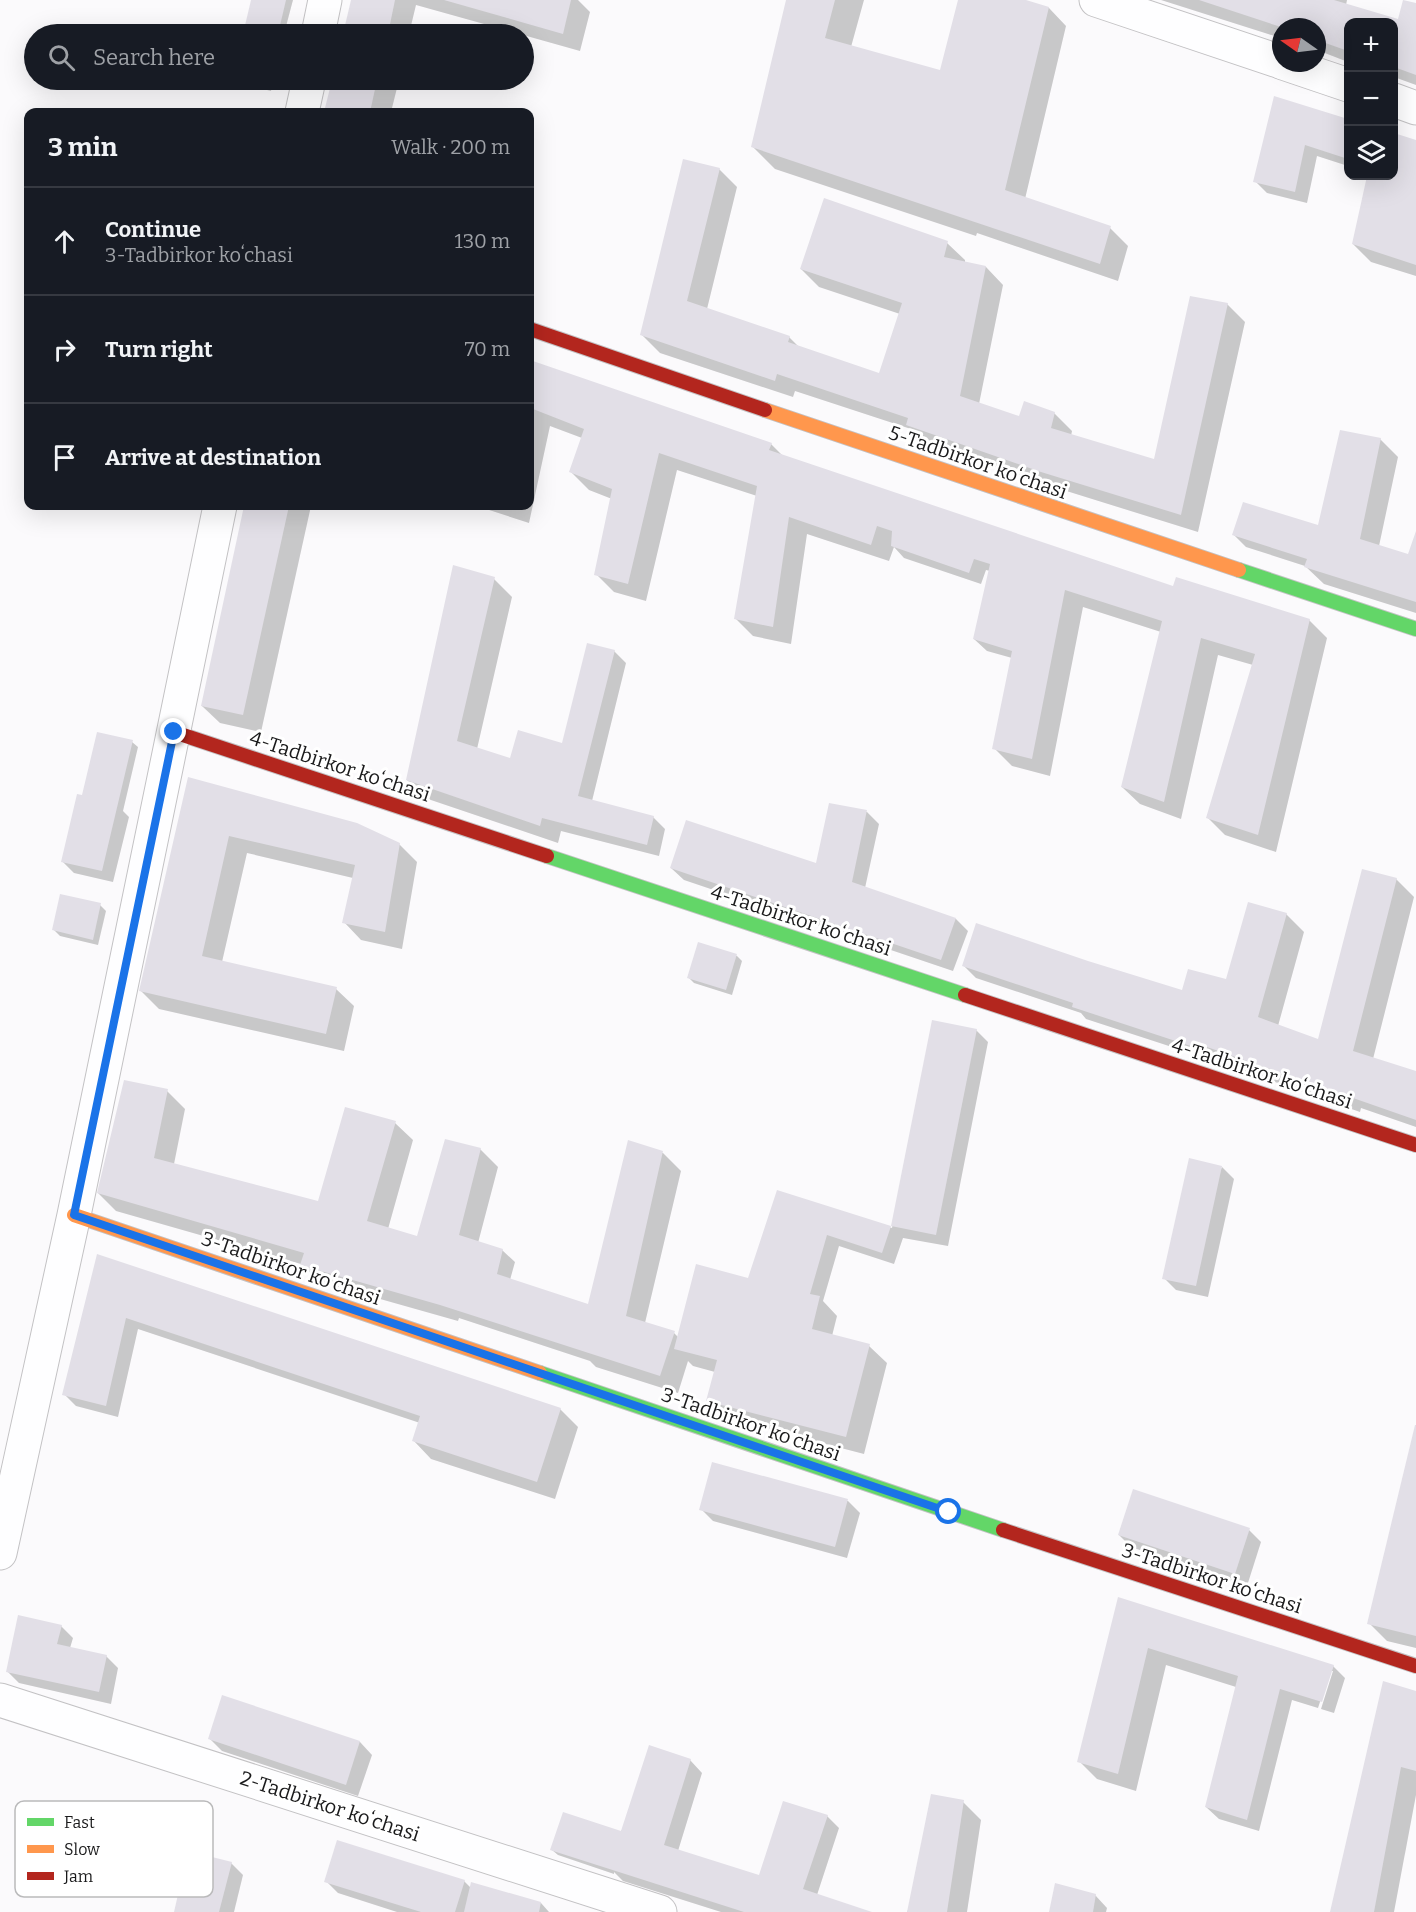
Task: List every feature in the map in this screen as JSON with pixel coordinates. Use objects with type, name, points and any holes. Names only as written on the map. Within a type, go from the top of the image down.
[{"type":"street","points":[[320,24],[325,0]]},
{"type":"street","points":[[1096,0],[1272,60]]},
{"type":"street","points":[[1309,72],[1344,84]]},
{"type":"street","points":[[303,108],[307,90]]},
{"type":"street","points":[[1398,101],[1416,108]]},
{"type":"street","name":"5-Tadbirkor koʻchasi","points":[[534,330],[1416,629]]},
{"type":"street","points":[[0,1553],[74,1215],[219,510]]},
{"type":"street","name":"4-Tadbirkor koʻchasi","points":[[174,732],[1416,1145]]},
{"type":"street","name":"3-Tadbirkor koʻchasi","points":[[74,1215],[938,1508],[1416,1666]]},
{"type":"street","name":"2-Tadbirkor koʻchasi","points":[[0,1700],[660,1912]]},
{"type":"building","points":[[251,0],[286,0],[280,24],[245,24]]},
{"type":"building","points":[[351,0],[395,0],[390,24],[345,24]]},
{"type":"building","points":[[444,0],[571,0],[563,34]]},
{"type":"building","points":[[786,0],[835,0],[825,38],[940,70],[958,0],[1026,0],[1049,7],[1005,190],[1111,226],[1100,264],[751,147]]},
{"type":"building","points":[[1199,0],[1334,0],[1395,18],[1344,18],[1344,50],[1326,43],[1326,18],[1272,18],[1272,24]]},
{"type":"building","points":[[1403,0],[1416,3],[1416,75],[1398,68],[1398,19]]},
{"type":"building","points":[[330,90],[375,90],[371,108],[325,108]]},
{"type":"building","points":[[1274,96],[1344,118],[1344,158],[1305,145],[1295,192],[1253,182]]},
{"type":"building","points":[[1398,134],[1416,140],[1416,265],[1352,244],[1366,180],[1398,180]]},
{"type":"building","points":[[683,159],[720,168],[687,301],[790,336],[788,342],[879,373],[902,303],[800,269],[824,198],[948,241],[944,257],[986,266],[960,396],[1019,416],[1024,401],[1055,412],[1051,428],[1154,459],[1190,296],[1228,303],[1181,515],[1041,472],[906,425],[908,418],[777,374],[775,381],[640,335]]},
{"type":"building","points":[[534,361],[772,443],[769,450],[1173,586],[1176,577],[1310,619],[1258,835],[1206,818],[1255,654],[1201,638],[1164,802],[1121,787],[1162,621],[1065,590],[1032,759],[992,749],[1012,651],[973,639],[990,564],[974,559],[969,573],[891,546],[892,531],[877,526],[871,545],[789,517],[773,627],[734,619],[757,486],[659,453],[628,584],[594,575],[612,489],[569,472],[584,429],[534,409]]},
{"type":"building","points":[[1340,430],[1381,438],[1360,539],[1408,554],[1416,531],[1416,602],[1304,567],[1307,559],[1232,535],[1243,502],[1318,525]]},
{"type":"building","points":[[243,510],[288,510],[243,715],[201,706]]},
{"type":"building","points":[[453,565],[495,577],[457,741],[510,758],[518,730],[562,743],[587,643],[615,650],[578,796],[654,816],[647,845],[542,818],[540,826],[406,780]]},
{"type":"building","points":[[97,732],[133,740],[102,871],[61,862],[77,794],[82,795]]},
{"type":"building","points":[[188,777],[357,823],[400,843],[385,932],[342,923],[355,865],[229,836],[202,956],[337,987],[326,1034],[139,991]]},
{"type":"building","points":[[829,803],[867,810],[852,882],[956,918],[941,960],[670,868],[686,820],[816,863]]},
{"type":"building","points":[[1362,869],[1397,878],[1353,1051],[1416,1071],[1416,1120],[1207,1047],[1206,1051],[1072,1007],[1073,1003],[962,966],[976,923],[1182,990],[1188,969],[1226,979],[1248,902],[1287,913],[1258,1017],[1318,1039]]},
{"type":"building","points":[[60,894],[101,903],[93,940],[52,930]]},
{"type":"building","points":[[698,942],[737,954],[726,990],[687,978]]},
{"type":"building","points":[[932,1020],[977,1029],[936,1235],[891,1226]]},
{"type":"building","points":[[124,1080],[168,1089],[154,1158],[318,1201],[345,1107],[396,1121],[367,1221],[417,1236],[445,1139],[481,1148],[459,1235],[503,1249],[497,1274],[588,1304],[628,1140],[663,1151],[626,1316],[675,1331],[660,1376],[440,1305],[300,1265],[304,1253],[97,1193]]},
{"type":"building","points":[[1189,1158],[1222,1166],[1196,1286],[1162,1279]]},
{"type":"building","points":[[777,1190],[891,1226],[882,1253],[827,1235],[810,1294],[820,1296],[812,1329],[870,1344],[846,1437],[706,1401],[717,1360],[674,1349],[696,1264],[748,1278]]},
{"type":"building","points":[[97,1254],[561,1408],[537,1482],[412,1441],[420,1416],[126,1318],[106,1406],[62,1395]]},
{"type":"building","points":[[1416,1425],[1416,1636],[1367,1624]]},
{"type":"building","points":[[712,1462],[848,1499],[835,1547],[699,1510]]},
{"type":"building","points":[[1133,1489],[1250,1528],[1235,1574],[1118,1535]]},
{"type":"building","points":[[1118,1597],[1334,1665],[1322,1702],[1280,1689],[1247,1820],[1205,1807],[1238,1676],[1148,1648],[1118,1774],[1077,1762]]},
{"type":"building","points":[[18,1615],[62,1625],[57,1644],[107,1655],[99,1692],[6,1672]]},
{"type":"building","points":[[1383,1681],[1416,1691],[1416,1771],[1401,1767],[1374,1912],[1330,1912]]},
{"type":"building","points":[[222,1695],[360,1741],[346,1785],[208,1739]]},
{"type":"building","points":[[649,1745],[691,1759],[664,1845],[759,1875],[783,1801],[828,1815],[803,1889],[872,1912],[744,1912],[550,1850],[563,1812],[621,1831]]},
{"type":"building","points":[[931,1794],[964,1800],[947,1912],[907,1912]]},
{"type":"building","points":[[337,1840],[465,1880],[455,1912],[421,1912],[324,1882]]},
{"type":"building","points":[[213,1857],[232,1862],[219,1912],[174,1912],[177,1897],[213,1897]]},
{"type":"building","points":[[471,1882],[541,1902],[539,1912],[464,1912]]},
{"type":"building","points":[[1055,1883],[1096,1894],[1093,1912],[1049,1912]]},
{"type":"traffic: fast","points":[[1239,570],[1416,629]]},
{"type":"traffic: fast","points":[[547,856],[965,995]]},
{"type":"traffic: fast","points":[[540,1373],[1003,1530]]},
{"type":"traffic: slow","points":[[765,410],[1239,570]]},
{"type":"traffic: slow","points":[[74,1215],[540,1373]]},
{"type":"traffic: jam","points":[[534,330],[765,410]]},
{"type":"traffic: jam","points":[[174,732],[547,856]]},
{"type":"traffic: jam","points":[[965,995],[1416,1145]]},
{"type":"traffic: jam","points":[[1003,1530],[1416,1666]]},
{"type":"route","points":[[174,732],[74,1215],[949,1512]]}]
